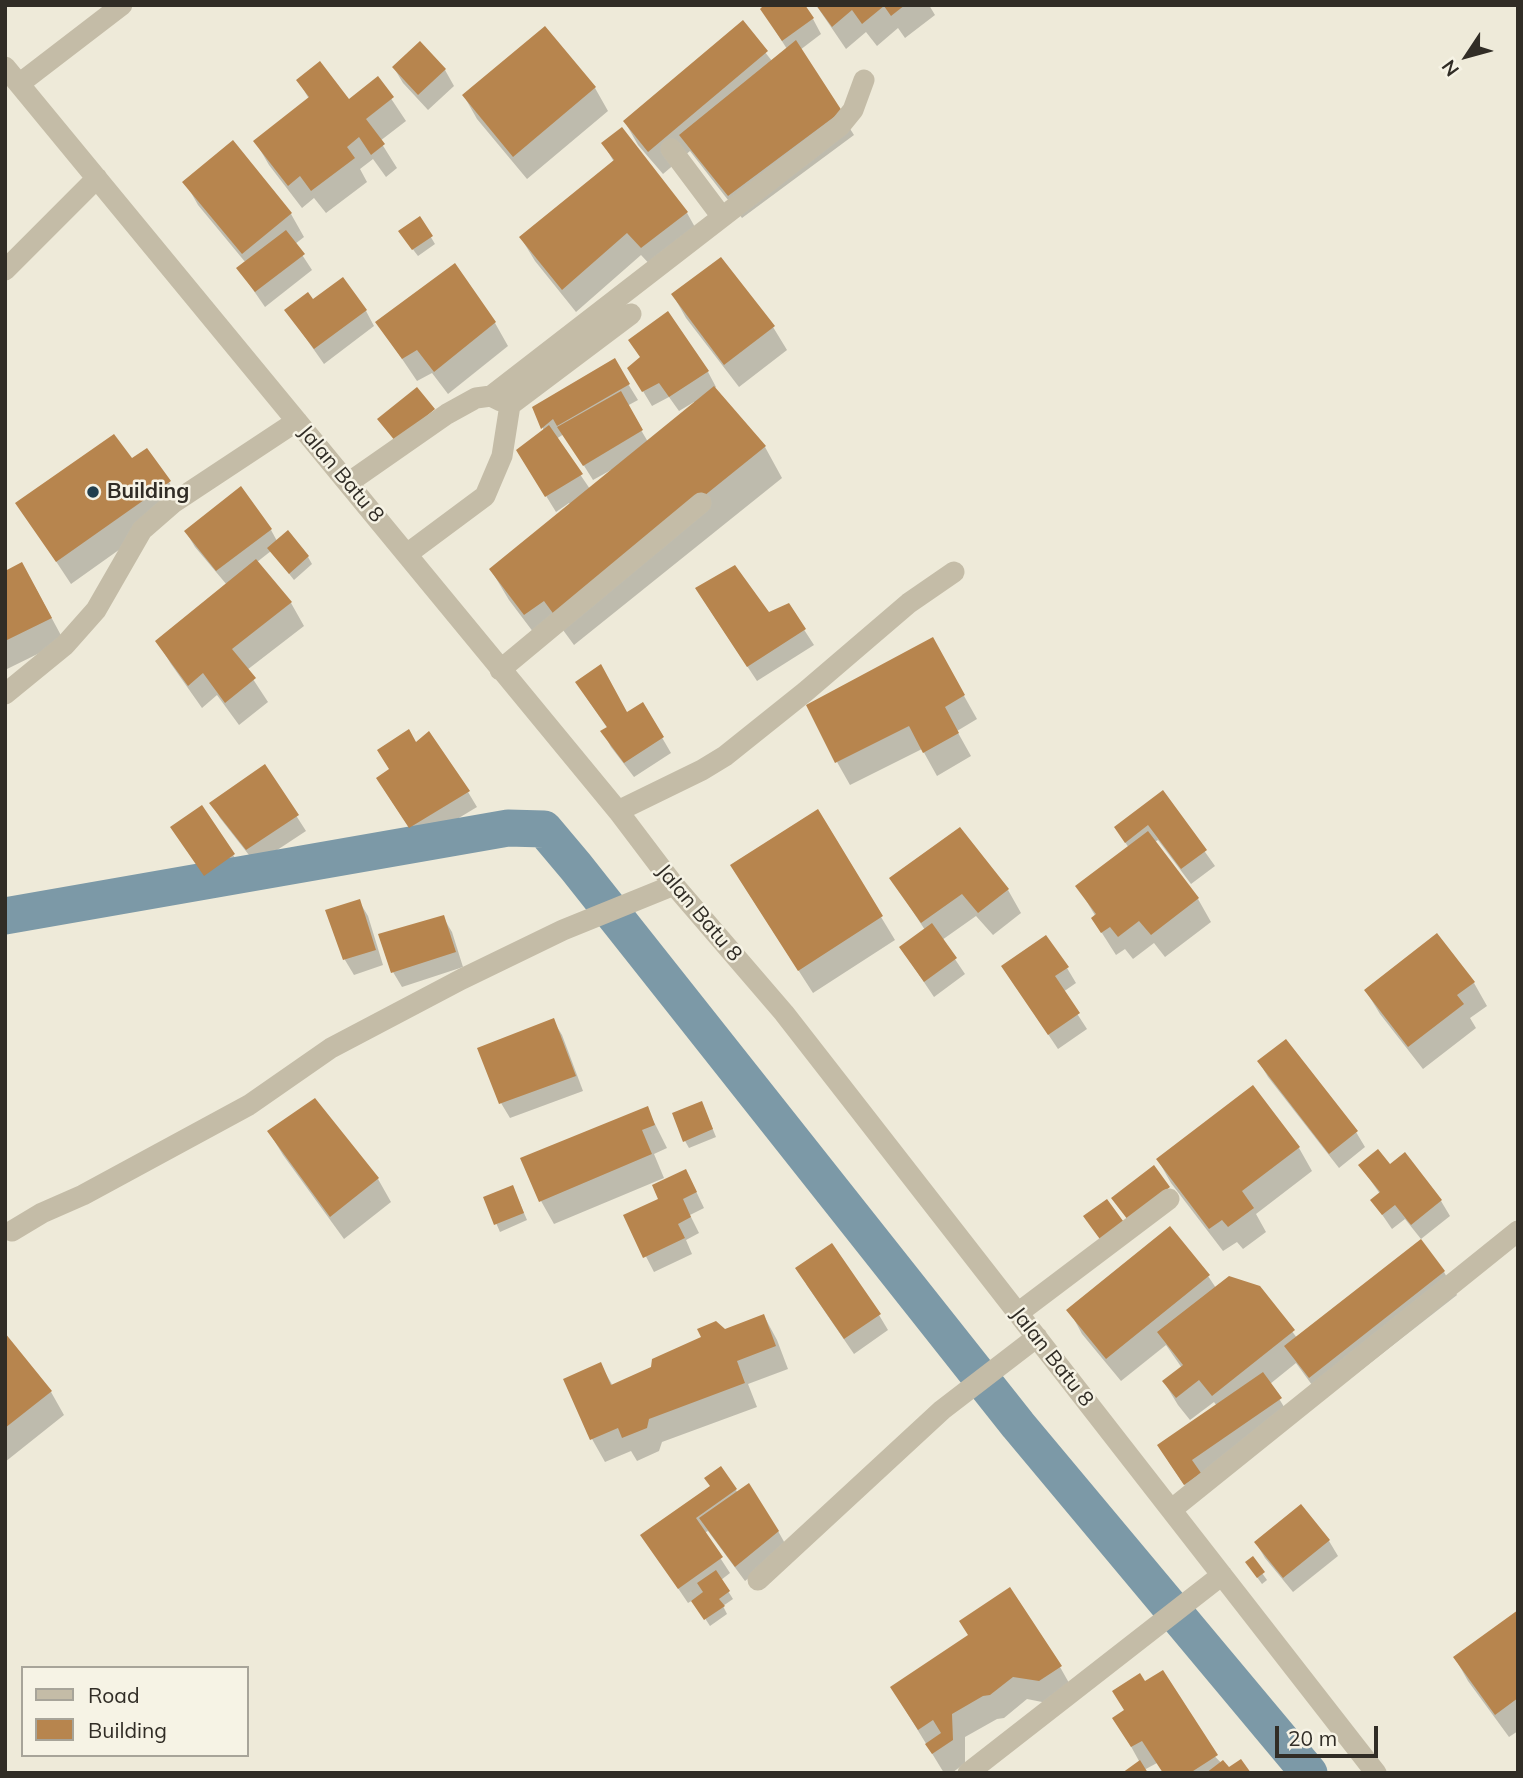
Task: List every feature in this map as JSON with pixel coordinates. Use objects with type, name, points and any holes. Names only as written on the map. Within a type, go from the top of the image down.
[{"type":"street","points":[[19,84],[122,5]]},
{"type":"street","name":"Jalan Batu 8","points":[[5,67],[618,810],[674,885],[784,1013],[1376,1773]]},
{"type":"street","points":[[500,401],[722,217],[840,126],[853,110],[864,80]]},
{"type":"street","points":[[671,149],[722,217]]},
{"type":"street","points":[[5,270],[97,178]]},
{"type":"street","points":[[348,483],[447,414],[476,398],[500,401],[631,314]]},
{"type":"street","points":[[407,554],[485,496],[502,456],[500,401]]},
{"type":"street","points":[[5,694],[65,645],[96,610],[142,530],[173,503],[297,421]]},
{"type":"street","points":[[500,670],[701,503]]},
{"type":"street","points":[[618,810],[702,770],[725,756],[805,692],[901,609],[954,572]]},
{"type":"street","points":[[12,1231],[249,1105],[331,1048],[462,979],[563,930],[674,885]]},
{"type":"street","points":[[1018,1314],[1169,1199]]},
{"type":"street","points":[[1171,1510],[1518,1231]]},
{"type":"street","points":[[758,1580],[942,1410],[1037,1337]]},
{"type":"street","points":[[968,1773],[1222,1575]]},
{"type":"building","points":[[764,5],[805,5],[814,18],[782,41],[760,9]]},
{"type":"building","points":[[816,5],[905,5],[891,16],[884,6],[862,24],[852,10],[832,27]]},
{"type":"building","points":[[743,20],[768,51],[648,152],[623,121]]},
{"type":"building","points":[[545,26],[596,87],[513,157],[462,95]]},
{"type":"building","points":[[796,40],[842,111],[728,196],[679,135]]},
{"type":"building","points":[[420,41],[446,69],[418,95],[392,67]]},
{"type":"building","points":[[320,61],[349,99],[378,76],[394,97],[366,119],[385,144],[371,155],[359,137],[347,147],[355,158],[311,191],[300,176],[288,186],[253,141],[309,97],[296,80]]},
{"type":"building","points":[[622,127],[688,212],[641,248],[627,233],[562,290],[519,237],[614,160],[601,143]]},
{"type":"building","points":[[233,140],[292,213],[242,254],[182,182]]},
{"type":"building","points":[[420,216],[433,236],[412,250],[398,231]]},
{"type":"building","points":[[286,230],[305,254],[255,292],[236,268]]},
{"type":"building","points":[[721,257],[775,326],[724,365],[671,294]]},
{"type":"building","points":[[455,263],[496,322],[434,372],[417,350],[402,359],[375,322]]},
{"type":"building","points":[[343,277],[367,310],[314,349],[284,310],[308,292],[313,299]]},
{"type":"building","points":[[668,311],[709,371],[669,397],[659,383],[642,392],[627,368],[640,357],[628,340]]},
{"type":"building","points":[[615,358],[630,384],[557,426],[553,419],[541,429],[532,407]]},
{"type":"building","points":[[714,386],[766,446],[555,616],[544,601],[524,615],[489,569]]},
{"type":"building","points":[[417,387],[435,409],[396,442],[377,419]]},
{"type":"building","points":[[621,391],[643,430],[583,466],[557,427]]},
{"type":"building","points":[[549,425],[583,474],[545,497],[516,450]]},
{"type":"building","name":"Building","points":[[114,434],[132,458],[147,448],[171,481],[56,562],[15,503]]},
{"type":"building","points":[[241,486],[272,529],[216,571],[184,531]]},
{"type":"building","points":[[288,530],[309,556],[289,574],[267,548]]},
{"type":"building","points":[[256,559],[292,602],[232,649],[256,678],[225,703],[203,673],[188,686],[155,641]]},
{"type":"building","points":[[22,562],[52,618],[5,641],[5,571]]},
{"type":"building","points":[[735,565],[769,612],[789,603],[806,629],[747,667],[695,588]]},
{"type":"building","points":[[933,637],[965,695],[945,707],[959,733],[923,753],[909,726],[835,763],[806,705]]},
{"type":"building","points":[[601,664],[627,712],[643,702],[664,737],[624,763],[600,731],[607,727],[575,682]]},
{"type":"building","points":[[409,729],[416,742],[429,731],[470,791],[409,828],[376,778],[389,769],[377,750]]},
{"type":"building","points":[[265,764],[299,815],[246,850],[209,803]]},
{"type":"building","points":[[1163,790],[1207,850],[1181,869],[1148,825],[1125,843],[1114,827]]},
{"type":"building","points":[[202,805],[235,854],[204,876],[170,827]]},
{"type":"building","points":[[818,809],[883,916],[798,971],[730,865]]},
{"type":"building","points":[[960,827],[1009,889],[978,913],[962,894],[921,923],[889,878]]},
{"type":"building","points":[[1148,831],[1199,898],[1151,935],[1139,921],[1118,937],[1110,927],[1101,933],[1091,918],[1096,914],[1075,886]]},
{"type":"building","points":[[360,899],[376,950],[343,960],[325,910]]},
{"type":"building","points":[[444,915],[456,952],[391,973],[378,934]]},
{"type":"building","points":[[932,923],[957,958],[924,982],[899,947]]},
{"type":"building","points":[[1437,933],[1475,982],[1457,995],[1464,1004],[1408,1047],[1364,990]]},
{"type":"building","points":[[1046,935],[1069,967],[1055,976],[1080,1013],[1048,1035],[1001,966]]},
{"type":"building","points":[[554,1018],[576,1076],[499,1104],[477,1048]]},
{"type":"building","points":[[1286,1039],[1358,1131],[1329,1154],[1257,1061]]},
{"type":"building","points":[[1253,1085],[1300,1147],[1242,1191],[1254,1208],[1228,1227],[1222,1220],[1209,1229],[1156,1159]]},
{"type":"building","points":[[315,1098],[379,1178],[330,1217],[267,1131]]},
{"type":"building","points":[[702,1101],[713,1129],[683,1142],[672,1113]]},
{"type":"building","points":[[648,1106],[655,1125],[642,1130],[652,1154],[539,1202],[520,1158]]},
{"type":"building","points":[[1378,1149],[1390,1164],[1405,1152],[1442,1200],[1411,1225],[1395,1205],[1382,1215],[1370,1200],[1380,1192],[1358,1165]]},
{"type":"building","points":[[1154,1165],[1170,1187],[1128,1220],[1111,1198]]},
{"type":"building","points":[[686,1169],[697,1192],[683,1199],[691,1217],[678,1224],[685,1238],[643,1258],[623,1215],[658,1199],[652,1185]]},
{"type":"building","points":[[513,1185],[524,1213],[494,1225],[483,1197]]},
{"type":"building","points":[[1107,1199],[1126,1225],[1102,1242],[1083,1216]]},
{"type":"building","points":[[1170,1226],[1210,1275],[1106,1359],[1066,1310]]},
{"type":"building","points":[[1421,1239],[1445,1271],[1309,1378],[1284,1346]]},
{"type":"building","points":[[832,1243],[881,1314],[844,1339],[795,1268]]},
{"type":"building","points":[[1229,1276],[1260,1286],[1295,1330],[1212,1396],[1199,1380],[1176,1398],[1162,1381],[1183,1365],[1157,1332]]},
{"type":"building","points":[[764,1314],[776,1346],[737,1361],[745,1383],[649,1419],[647,1428],[622,1438],[618,1428],[590,1440],[563,1379],[601,1362],[611,1385],[651,1367],[652,1359],[701,1337],[697,1329],[716,1321],[725,1329]]},
{"type":"building","points":[[5,1333],[52,1391],[5,1428]]},
{"type":"building","points":[[1263,1372],[1282,1398],[1192,1460],[1201,1473],[1184,1485],[1157,1445]]},
{"type":"building","points":[[721,1466],[737,1489],[696,1518],[723,1557],[678,1589],[640,1535],[710,1486],[704,1478]]},
{"type":"building","points":[[749,1483],[779,1531],[735,1567],[699,1518]]},
{"type":"building","points":[[1301,1504],[1330,1540],[1283,1578],[1254,1542]]},
{"type":"building","points":[[1253,1556],[1265,1572],[1257,1578],[1245,1562]]},
{"type":"building","points":[[716,1570],[730,1591],[719,1599],[725,1606],[704,1620],[691,1601],[703,1592],[697,1583]]},
{"type":"building","points":[[1010,1587],[1062,1666],[1039,1681],[1013,1677],[990,1695],[983,1696],[952,1714],[953,1740],[932,1754],[925,1744],[941,1733],[933,1720],[918,1730],[890,1687],[968,1635],[959,1621]]},
{"type":"building","points":[[1518,1610],[1518,1698],[1495,1715],[1453,1657]]},
{"type":"building","points":[[1163,1670],[1218,1755],[1190,1773],[1163,1773],[1142,1741],[1131,1747],[1112,1718],[1124,1710],[1112,1691],[1140,1673],[1145,1681]]},
{"type":"building","points":[[1241,1759],[1251,1773],[1206,1773],[1223,1760],[1229,1767]]},
{"type":"building","points":[[1140,1760],[1148,1773],[1122,1773]]},
{"type":"waterway","points":[[5,916],[508,828],[544,829],[1018,1425],[1309,1773]]},
{"type":"place","name":"Building","points":[[93,492]]}]
